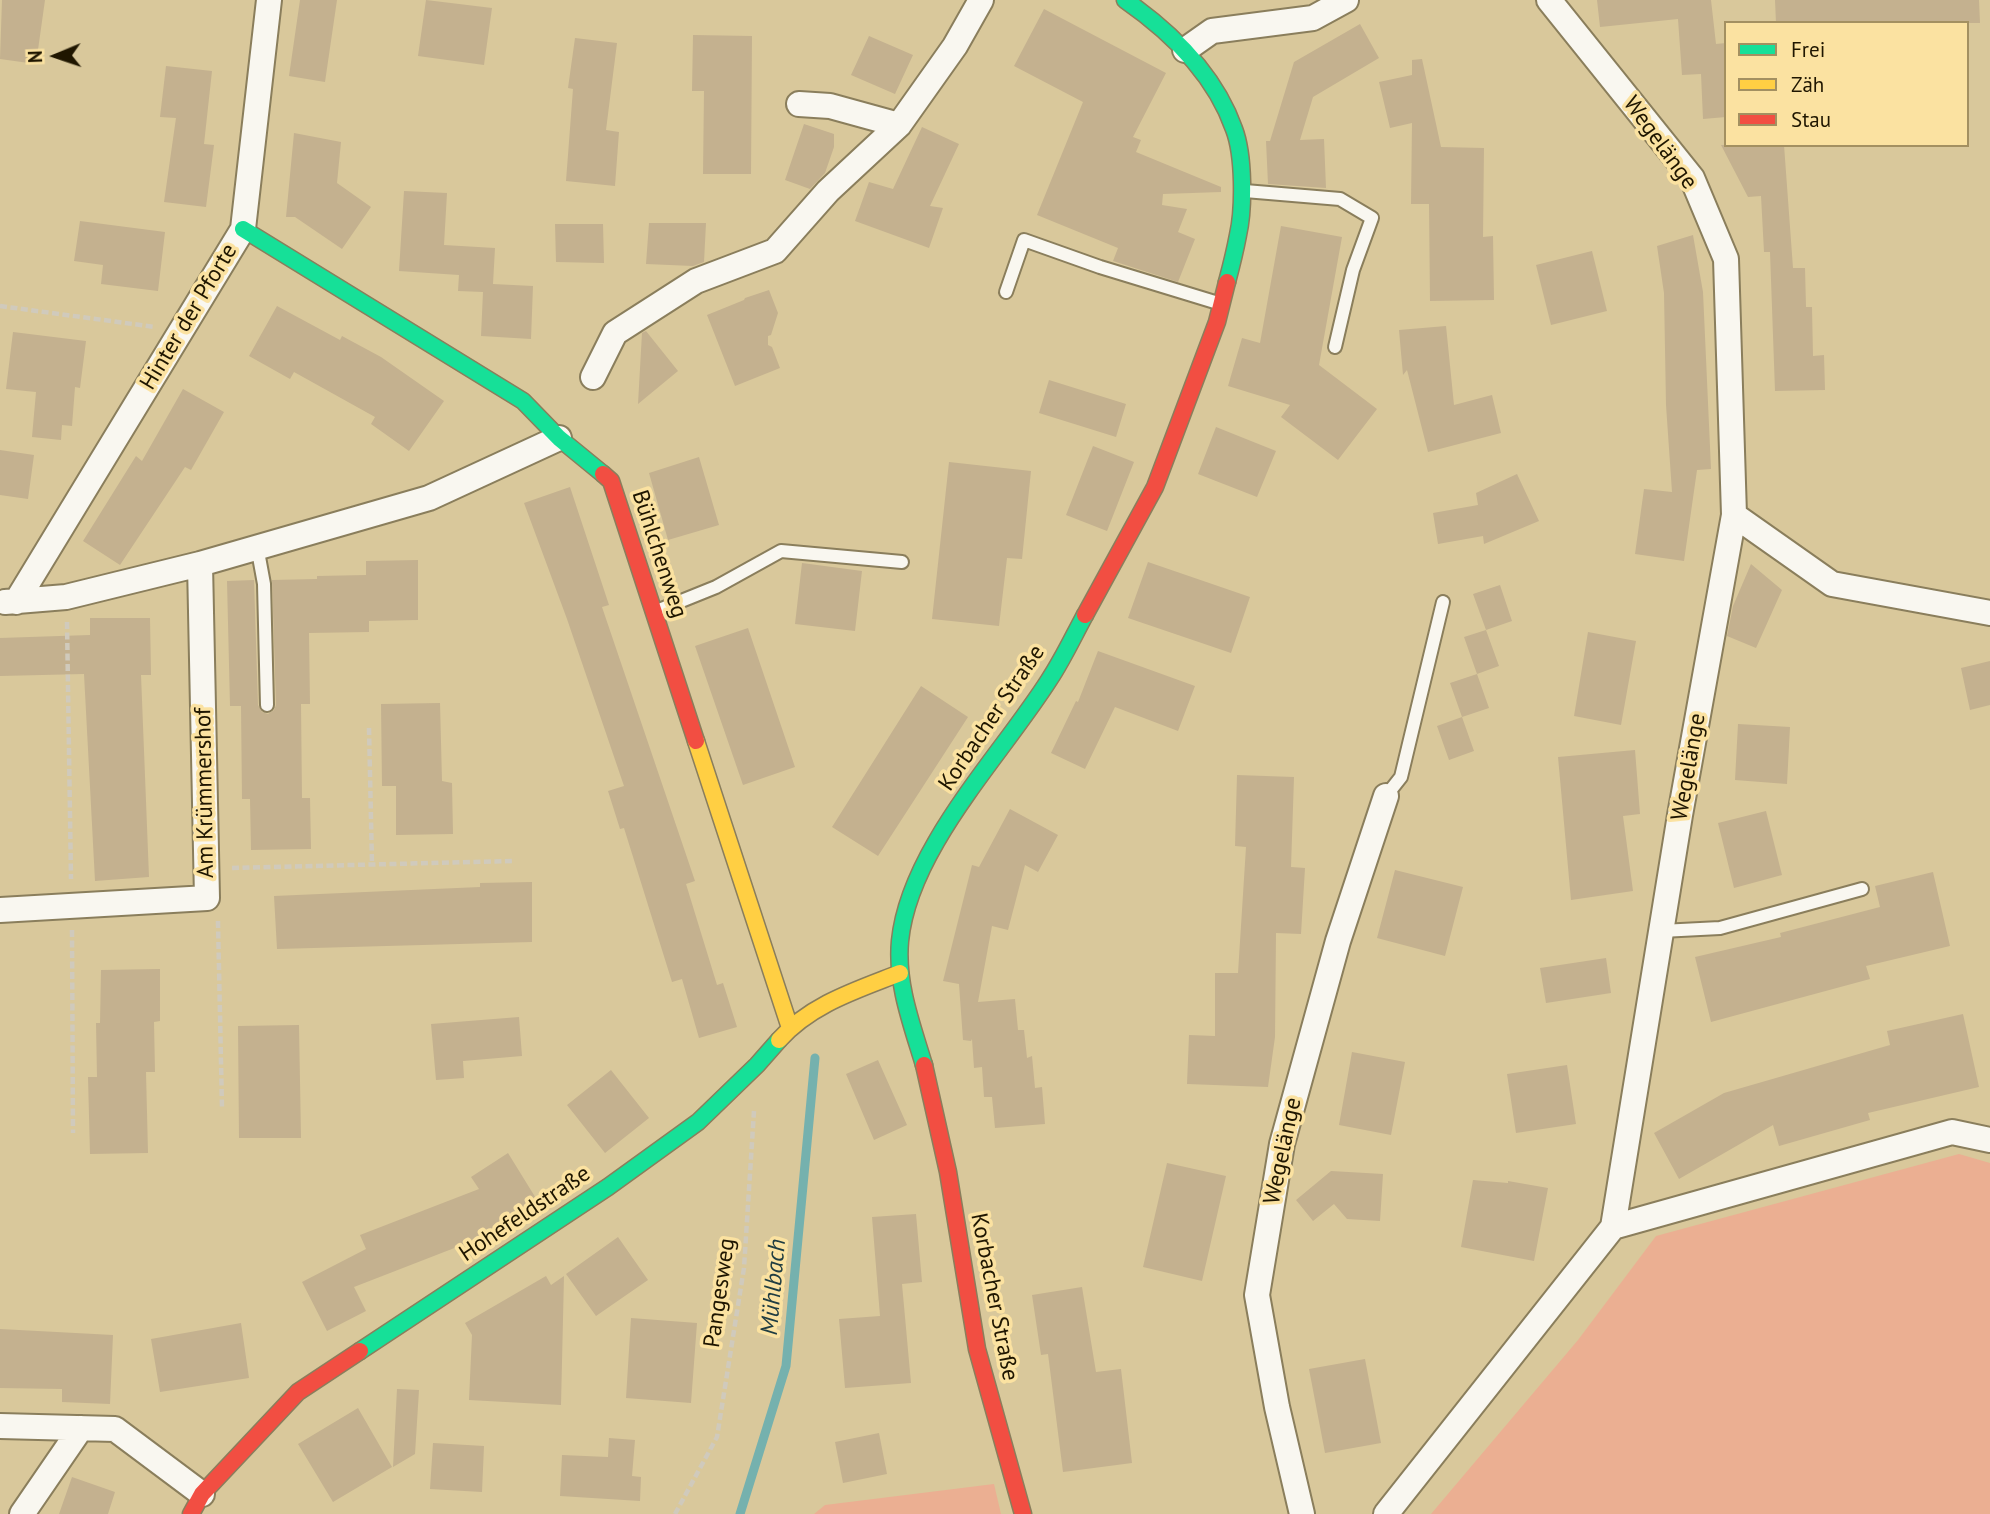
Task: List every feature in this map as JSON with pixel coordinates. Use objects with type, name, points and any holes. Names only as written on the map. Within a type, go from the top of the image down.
[{"type":"street","name":"Hinter der Pforte","points":[[8,602],[243,229],[269,0]]},
{"type":"street","points":[[593,377],[615,333],[696,281],[775,251],[828,191],[899,125],[955,46],[981,0]]},
{"type":"street","name":"Korbacher Straße","points":[[1023,1514],[977,1349],[948,1172],[924,1064],[906,1012],[900,973],[900,941],[908,900],[933,845],[1050,679],[1155,487],[1217,322],[1239,233],[1242,178],[1235,130],[1213,86],[1185,50],[1150,17],[1125,0]]},
{"type":"street","points":[[1185,50],[1212,31],[1313,18],[1346,0]]},
{"type":"street","name":"Wegelänge","points":[[1386,1514],[1613,1227],[1661,931],[1734,515],[1726,259],[1692,178],[1549,0]]},
{"type":"street","points":[[799,104],[830,106],[899,125]]},
{"type":"street","name":"Bühlchenweg","points":[[243,229],[523,401],[559,438],[611,481],[790,1028]]},
{"type":"street","points":[[8,602],[66,597],[200,564],[429,498],[559,438]]},
{"type":"street","points":[[1734,515],[1832,584],[1990,613]]},
{"type":"street","name":"Am Krümmershof","points":[[0,910],[207,898],[200,564]]},
{"type":"street","name":"Wegelänge","points":[[1302,1514],[1277,1407],[1256,1295],[1282,1144],[1338,941],[1386,796]]},
{"type":"street","name":"Hohefeldstraße","points":[[196,1504],[298,1392],[608,1187],[698,1122],[757,1065],[790,1028],[826,1003],[900,973]]},
{"type":"street","points":[[1613,1227],[1952,1132],[1990,1140]]},
{"type":"street","points":[[0,1426],[115,1429],[196,1504]]},
{"type":"street","points":[[22,1514],[81,1428]]},
{"type":"lane","points":[[1241,191],[1255,190],[1340,199],[1372,218],[1353,270],[1335,347]]},
{"type":"lane","points":[[1006,292],[1024,240],[1100,267],[1222,304]]},
{"type":"lane","points":[[257,546],[264,584],[267,705]]},
{"type":"lane","points":[[654,612],[716,587],[781,551],[902,562]]},
{"type":"lane","points":[[1386,796],[1401,777],[1443,602]]},
{"type":"lane","points":[[1661,931],[1720,928],[1863,889]]},
{"type":"path","points":[[0,306],[162,328],[178,336]]},
{"type":"path","points":[[66,597],[74,1133]]},
{"type":"path","points":[[369,728],[372,864]]},
{"type":"path","points":[[206,868],[512,861]]},
{"type":"path","points":[[207,898],[218,917],[222,1108]]},
{"type":"path","name":"Pangesweg","points":[[676,1514],[717,1437],[744,1268],[757,1065]]},
{"type":"shaded area","points":[[1959,1154],[1990,1163],[1990,1514],[1431,1514],[1578,1340],[1656,1236]]},
{"type":"shaded area","points":[[994,1484],[1001,1514],[814,1514],[825,1505]]},
{"type":"building","points":[[2,0],[45,0],[36,64],[0,59]]},
{"type":"building","points":[[300,0],[337,0],[325,82],[289,76]]},
{"type":"building","points":[[426,0],[492,8],[484,65],[418,56]]},
{"type":"building","points":[[1597,0],[1711,0],[1716,44],[1724,43],[1724,117],[1703,119],[1701,74],[1682,75],[1678,19],[1600,27]]},
{"type":"building","points":[[1775,0],[1979,0],[1980,23],[1776,21]]},
{"type":"building","points":[[1044,9],[1166,73],[1133,137],[1141,140],[1136,152],[1221,187],[1221,192],[1163,194],[1162,205],[1187,209],[1178,232],[1195,239],[1178,282],[1113,261],[1118,248],[1037,215],[1083,102],[1014,66]]},
{"type":"building","points":[[1360,24],[1379,58],[1313,97],[1300,140],[1324,139],[1326,188],[1268,184],[1266,141],[1270,141],[1294,62]]},
{"type":"building","points":[[693,35],[752,36],[751,174],[703,174],[704,91],[692,91]]},
{"type":"building","points":[[869,36],[913,55],[895,94],[851,75]]},
{"type":"building","points":[[575,38],[617,43],[606,130],[619,132],[615,186],[566,181],[573,89],[568,88]]},
{"type":"building","points":[[1422,59],[1441,147],[1484,148],[1483,237],[1493,236],[1494,300],[1430,301],[1429,204],[1411,204],[1412,123],[1390,128],[1379,82],[1412,75],[1412,60]]},
{"type":"building","points":[[166,66],[212,71],[204,144],[214,145],[206,207],[164,202],[176,118],[160,117]]},
{"type":"building","points":[[804,124],[834,134],[834,147],[825,173],[810,189],[785,180]]},
{"type":"building","points":[[922,127],[959,144],[930,206],[943,208],[929,248],[855,221],[869,182],[893,189]]},
{"type":"building","points":[[294,133],[341,142],[337,183],[371,207],[342,249],[295,217],[286,217]]},
{"type":"building","points":[[1721,145],[1784,147],[1793,268],[1805,268],[1806,307],[1812,307],[1813,356],[1824,355],[1825,390],[1775,391],[1770,252],[1764,252],[1761,196],[1748,197]]},
{"type":"building","points":[[404,191],[447,193],[444,245],[495,248],[493,284],[533,286],[531,339],[481,336],[483,292],[458,291],[459,275],[399,271]]},
{"type":"building","points":[[80,221],[165,232],[158,291],[101,284],[103,265],[74,261]]},
{"type":"building","points":[[649,223],[706,223],[704,262],[693,266],[646,264]]},
{"type":"building","points":[[555,224],[603,224],[604,263],[556,262]]},
{"type":"building","points":[[1281,226],[1342,237],[1319,365],[1377,409],[1338,460],[1281,417],[1290,405],[1228,386],[1242,338],[1260,343]]},
{"type":"building","points":[[1693,235],[1703,292],[1711,469],[1697,470],[1684,561],[1635,554],[1644,489],[1672,492],[1666,405],[1664,293],[1657,246]]},
{"type":"building","points":[[1592,251],[1607,311],[1551,325],[1536,265]]},
{"type":"building","points":[[769,290],[778,313],[771,335],[768,336],[768,345],[772,347],[780,368],[735,386],[707,315]]},
{"type":"building","points":[[277,306],[340,340],[342,336],[381,357],[444,401],[409,451],[371,424],[375,417],[294,372],[290,379],[249,356]]},
{"type":"building","points":[[1446,326],[1454,405],[1492,395],[1501,433],[1428,452],[1407,370],[1403,375],[1399,330]]},
{"type":"building","points":[[646,331],[678,371],[638,404],[642,333]]},
{"type":"building","points":[[13,332],[86,341],[80,388],[75,387],[72,426],[62,425],[61,440],[32,437],[36,392],[6,389]]},
{"type":"building","points":[[1049,380],[1126,404],[1116,437],[1039,413]]},
{"type":"building","points":[[183,389],[224,412],[191,470],[185,467],[120,565],[83,541],[136,456],[142,461]]},
{"type":"building","points":[[1216,427],[1276,451],[1257,497],[1198,474]]},
{"type":"building","points":[[1093,446],[1134,462],[1107,531],[1066,515]]},
{"type":"building","points":[[0,450],[34,455],[28,499],[0,495]]},
{"type":"building","points":[[699,457],[719,525],[668,540],[649,473]]},
{"type":"building","points":[[949,462],[1031,471],[1022,559],[1007,558],[999,626],[932,619]]},
{"type":"building","points":[[1517,474],[1539,521],[1484,544],[1483,536],[1438,544],[1433,513],[1478,505],[1476,493]]},
{"type":"building","points":[[570,487],[609,605],[602,607],[695,881],[686,884],[717,985],[723,983],[737,1027],[699,1038],[682,979],[672,982],[624,828],[620,829],[608,791],[624,786],[524,503]]},
{"type":"building","points":[[418,560],[418,620],[369,621],[369,632],[309,633],[310,704],[301,704],[302,798],[310,798],[311,849],[251,850],[250,799],[242,799],[241,706],[230,706],[227,581],[254,580],[258,705],[262,712],[268,714],[276,705],[272,580],[366,575],[366,561]]},
{"type":"building","points":[[1148,562],[1250,597],[1231,653],[1128,618]]},
{"type":"building","points":[[802,563],[862,571],[855,631],[795,624]]},
{"type":"building","points":[[1751,564],[1782,590],[1756,648],[1727,636],[1733,606]]},
{"type":"building","points":[[1500,585],[1512,621],[1486,630],[1473,594]]},
{"type":"building","points":[[90,618],[150,618],[151,675],[141,675],[149,877],[95,881],[84,674],[0,676],[0,638],[90,635]]},
{"type":"building","points":[[748,628],[795,767],[743,785],[695,646]]},
{"type":"building","points":[[1486,630],[1499,666],[1477,674],[1464,637]]},
{"type":"building","points":[[1588,632],[1636,641],[1621,725],[1574,716]]},
{"type":"building","points":[[1098,651],[1195,686],[1178,731],[1115,707],[1085,769],[1051,753],[1076,701],[1078,702]]},
{"type":"building","points":[[1990,661],[1990,705],[1970,710],[1961,668]]},
{"type":"building","points":[[1477,674],[1489,708],[1462,717],[1450,683]]},
{"type":"building","points":[[921,686],[968,717],[878,856],[832,827]]},
{"type":"building","points":[[440,703],[442,781],[452,783],[453,834],[396,835],[396,786],[382,786],[381,704]]},
{"type":"building","points":[[1462,717],[1474,751],[1449,760],[1437,726]]},
{"type":"building","points":[[1738,724],[1790,727],[1787,784],[1735,780]]},
{"type":"building","points":[[1635,750],[1640,814],[1623,816],[1633,891],[1571,900],[1558,757]]},
{"type":"building","points":[[1237,775],[1294,777],[1291,867],[1305,868],[1301,934],[1276,933],[1275,1037],[1268,1087],[1187,1084],[1189,1035],[1215,1036],[1215,973],[1238,973],[1246,847],[1235,846]]},
{"type":"building","points":[[1010,809],[1058,835],[1038,872],[1025,865],[1008,930],[992,926],[978,1002],[1015,999],[1018,1030],[1024,1030],[1027,1058],[1032,1056],[1035,1088],[1042,1087],[1045,1124],[995,1128],[992,1097],[984,1097],[982,1067],[974,1068],[972,1039],[963,1040],[959,984],[943,981],[972,865],[979,867]]},
{"type":"building","points":[[1766,811],[1782,875],[1734,888],[1718,823]]},
{"type":"building","points":[[1395,870],[1463,887],[1445,956],[1377,938]]},
{"type":"building","points":[[1933,872],[1950,946],[1866,966],[1870,979],[1711,1022],[1695,957],[1781,937],[1780,933],[1880,907],[1875,886]]},
{"type":"building","points":[[532,882],[532,942],[277,949],[274,896],[480,887],[480,883]]},
{"type":"building","points":[[1606,958],[1611,993],[1546,1003],[1540,968]]},
{"type":"building","points":[[160,969],[160,1021],[154,1022],[155,1072],[146,1072],[148,1153],[90,1154],[88,1077],[97,1077],[96,1023],[100,1023],[101,970]]},
{"type":"building","points":[[1963,1014],[1979,1087],[1868,1113],[1870,1120],[1779,1146],[1773,1125],[1679,1179],[1654,1133],[1724,1093],[1890,1045],[1887,1031]]},
{"type":"building","points":[[519,1017],[522,1056],[463,1061],[464,1078],[436,1080],[431,1024]]},
{"type":"building","points":[[299,1025],[301,1138],[239,1138],[238,1026]]},
{"type":"building","points":[[1352,1052],[1405,1062],[1391,1135],[1339,1125]]},
{"type":"building","points":[[878,1060],[907,1125],[874,1140],[846,1074]]},
{"type":"building","points":[[1567,1065],[1576,1124],[1516,1133],[1507,1074]]},
{"type":"building","points":[[611,1070],[649,1118],[605,1153],[567,1105]]},
{"type":"building","points":[[508,1153],[537,1200],[475,1240],[354,1287],[366,1311],[327,1331],[302,1282],[366,1249],[360,1235],[479,1189],[471,1177]]},
{"type":"building","points":[[1167,1163],[1226,1176],[1202,1281],[1143,1267]]},
{"type":"building","points":[[1331,1171],[1383,1174],[1380,1221],[1347,1219],[1334,1204],[1313,1221],[1296,1200]]},
{"type":"building","points":[[1473,1180],[1508,1181],[1548,1188],[1534,1261],[1461,1247]]},
{"type":"building","points":[[916,1214],[922,1282],[902,1284],[911,1383],[845,1388],[839,1319],[880,1316],[872,1217]]},
{"type":"building","points":[[618,1237],[648,1280],[596,1316],[566,1274]]},
{"type":"building","points":[[546,1276],[551,1285],[564,1276],[561,1405],[469,1400],[472,1335],[465,1323]]},
{"type":"building","points":[[1082,1287],[1096,1372],[1121,1369],[1132,1463],[1063,1472],[1048,1354],[1041,1355],[1032,1295]]},
{"type":"building","points":[[631,1318],[697,1323],[691,1403],[626,1398]]},
{"type":"building","points":[[241,1323],[249,1378],[160,1392],[151,1339]]},
{"type":"building","points":[[0,1329],[113,1335],[110,1404],[62,1402],[62,1389],[0,1388]]},
{"type":"building","points":[[1365,1359],[1381,1443],[1325,1453],[1309,1369]]},
{"type":"building","points":[[397,1389],[419,1390],[415,1454],[393,1467]]},
{"type":"building","points":[[358,1408],[392,1467],[333,1502],[298,1444]]},
{"type":"building","points":[[879,1433],[887,1474],[843,1483],[835,1442]]},
{"type":"building","points":[[609,1438],[635,1440],[632,1476],[641,1477],[640,1501],[560,1496],[562,1455],[608,1457]]},
{"type":"building","points":[[433,1443],[484,1446],[482,1492],[430,1489]]},
{"type":"building","points":[[72,1477],[115,1492],[108,1514],[59,1514]]},
{"type":"waterway","name":"Mühlbach","points":[[740,1514],[786,1366],[815,1058]]},
{"type":"traffic: fast","points":[[1125,0],[1159,26],[1190,56],[1226,109],[1234,129],[1240,153],[1242,196],[1240,224],[1227,282]]},
{"type":"traffic: fast","points":[[243,229],[523,401],[559,438],[603,474]]},
{"type":"traffic: fast","points":[[924,1065],[900,973],[900,941],[907,907],[920,872],[938,838],[1049,680],[1085,615]]},
{"type":"traffic: fast","points":[[360,1351],[608,1187],[698,1122],[779,1040]]},
{"type":"traffic: slow","points":[[696,741],[790,1028]]},
{"type":"traffic: slow","points":[[779,1040],[820,1007],[900,973]]},
{"type":"traffic: jam","points":[[1085,615],[1155,487],[1217,322],[1227,282]]},
{"type":"traffic: jam","points":[[603,474],[611,481],[696,741]]},
{"type":"traffic: jam","points":[[924,1065],[948,1172],[977,1349],[1023,1514]]},
{"type":"traffic: jam","points":[[191,1514],[202,1494],[298,1392],[360,1351]]}]
